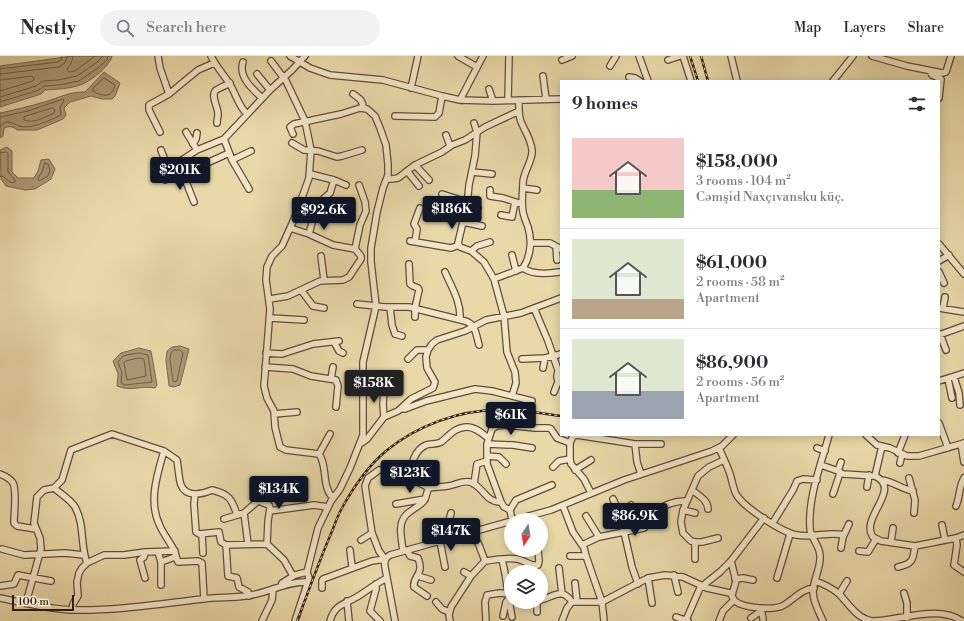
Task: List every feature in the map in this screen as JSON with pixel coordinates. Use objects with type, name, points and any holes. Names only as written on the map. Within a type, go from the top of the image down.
[{"type":"street","points":[[158,56],[168,94]]},
{"type":"street","points":[[211,56],[214,63],[230,84],[241,107],[247,114]]},
{"type":"street","points":[[290,56],[299,62],[330,74],[372,78],[460,100],[492,101],[560,99]]},
{"type":"street","points":[[161,150],[166,163],[170,164],[182,160],[197,150],[224,139],[262,98],[305,56]]},
{"type":"street","points":[[412,88],[418,56]]},
{"type":"street","points":[[458,56],[476,67]]},
{"type":"street","points":[[460,100],[482,56]]},
{"type":"street","points":[[508,56],[508,100]]},
{"type":"street","points":[[562,60],[572,56]]},
{"type":"street","points":[[610,66],[616,56]]},
{"type":"street","points":[[639,56],[648,80]]},
{"type":"street","points":[[668,60],[680,56]]},
{"type":"street","points":[[683,56],[691,80]]},
{"type":"street","points":[[731,56],[738,80]]},
{"type":"street","points":[[834,80],[853,56]]},
{"type":"street","points":[[872,56],[942,73],[946,72],[951,56]]},
{"type":"street","points":[[271,61],[284,77],[305,122],[311,150],[310,174],[290,228],[282,246],[272,256],[267,267],[266,280],[270,298],[270,318],[264,382],[266,395],[273,408],[275,427],[280,447],[286,450],[319,454]]},
{"type":"street","points":[[243,62],[241,69],[243,74],[251,89],[262,98]]},
{"type":"street","points":[[160,132],[149,105],[168,94],[198,70],[214,63]]},
{"type":"street","points":[[930,71],[932,75],[941,79],[940,88]]},
{"type":"street","points":[[257,74],[270,90]]},
{"type":"street","points":[[542,76],[546,99]]},
{"type":"street","points":[[628,77],[638,80]]},
{"type":"street","points":[[217,123],[218,115],[214,93],[230,84]]},
{"type":"street","points":[[428,93],[430,86]]},
{"type":"street","points":[[489,89],[492,101]]},
{"type":"street","points":[[353,94],[362,101],[363,108]]},
{"type":"street","points":[[395,116],[435,117],[439,112],[442,96]]},
{"type":"street","points":[[494,279],[523,268],[531,244],[529,229],[523,214],[522,204],[524,175],[531,159],[532,151],[528,135],[521,123],[519,100]]},
{"type":"street","points":[[293,134],[290,130],[291,126],[363,108],[371,112],[374,116],[384,138],[388,154],[387,179],[384,184],[373,232],[371,255],[376,306],[363,362],[363,435],[340,489],[333,498],[318,528],[307,572],[309,576],[295,621]]},
{"type":"street","points":[[387,179],[395,179],[415,165],[519,111]]},
{"type":"street","points":[[458,246],[475,156],[477,132],[474,123]]},
{"type":"street","points":[[186,132],[197,150]]},
{"type":"street","points":[[193,144],[197,133]]},
{"type":"street","points":[[446,135],[450,146]]},
{"type":"street","points":[[224,139],[232,160],[249,189]]},
{"type":"street","points":[[292,143],[304,150],[318,151],[337,157],[362,150]]},
{"type":"street","points":[[232,160],[251,151]]},
{"type":"street","points":[[165,180],[183,174],[229,153]]},
{"type":"street","points":[[415,165],[430,180]]},
{"type":"street","points":[[407,171],[419,186]]},
{"type":"street","points":[[472,172],[492,174]]},
{"type":"street","points":[[183,174],[194,202]]},
{"type":"street","points":[[310,174],[334,180],[346,185]]},
{"type":"street","points":[[323,199],[330,193],[334,180]]},
{"type":"street","points":[[355,249],[360,225],[366,211],[365,202],[359,185]]},
{"type":"street","points":[[523,188],[538,190]]},
{"type":"street","points":[[490,190],[490,196],[503,198],[522,204]]},
{"type":"street","points":[[442,194],[478,208]]},
{"type":"street","points":[[501,215],[512,217],[515,202]]},
{"type":"street","points":[[420,208],[414,224],[417,229],[412,242],[450,248],[458,246],[471,251],[484,262],[494,279],[504,316],[507,352],[513,366],[516,383],[512,396]]},
{"type":"street","points":[[309,234],[314,214]]},
{"type":"street","points":[[463,222],[482,226]]},
{"type":"street","points":[[270,298],[283,297],[324,280],[343,280],[349,277],[360,262],[360,256],[355,249],[333,245],[309,234],[290,228]]},
{"type":"street","points":[[471,251],[477,246],[490,242]]},
{"type":"street","points":[[531,244],[550,243],[559,248],[557,260]]},
{"type":"street","points":[[940,245],[964,274]]},
{"type":"street","points":[[360,256],[371,255]]},
{"type":"street","points":[[512,255],[516,271]]},
{"type":"street","points":[[940,260],[949,255]]},
{"type":"street","points":[[321,256],[324,280]]},
{"type":"street","points":[[409,264],[410,284],[419,290],[415,308],[416,317]]},
{"type":"street","points":[[523,268],[537,273],[558,272]]},
{"type":"street","points":[[445,272],[457,297],[460,319]]},
{"type":"street","points":[[940,274],[944,283]]},
{"type":"street","points":[[301,290],[313,306],[324,308]]},
{"type":"street","points":[[945,297],[941,308],[964,312]]},
{"type":"street","points":[[360,444],[367,439],[384,417],[400,409],[406,402],[430,390],[434,386],[434,382],[426,363],[428,350],[437,340],[465,331],[486,320],[521,312],[560,298]]},
{"type":"street","points":[[357,304],[415,308],[460,319],[471,323],[479,345]]},
{"type":"street","points":[[390,307],[392,325],[395,334],[402,336]]},
{"type":"street","points":[[534,308],[548,341],[559,373],[557,377],[558,382],[554,392]]},
{"type":"street","points":[[270,318],[304,320]]},
{"type":"street","points":[[946,350],[940,334],[964,326]]},
{"type":"street","points":[[266,353],[282,354],[313,344],[336,341],[338,351],[343,353]]},
{"type":"street","points":[[408,359],[417,350],[428,350]]},
{"type":"street","points":[[522,359],[545,358],[560,354]]},
{"type":"street","points":[[543,368],[545,358]]},
{"type":"street","points":[[265,367],[293,369],[311,376],[336,380],[338,386],[336,407]]},
{"type":"street","points":[[331,379],[333,367]]},
{"type":"street","points":[[940,382],[964,373]]},
{"type":"street","points":[[954,377],[959,393],[960,405]]},
{"type":"street","points":[[948,379],[952,398]]},
{"type":"street","points":[[400,409],[405,409],[426,401],[475,389],[492,391],[532,401]]},
{"type":"street","points":[[384,391],[384,417]]},
{"type":"street","points":[[274,414],[297,412]]},
{"type":"street","points":[[511,513],[510,510],[504,507],[501,502],[490,475],[487,459],[487,444],[492,429],[496,426],[511,425],[549,428],[557,438],[570,444]]},
{"type":"street","points":[[940,426],[948,448]]},
{"type":"street","points":[[488,438],[473,428],[460,428],[440,442],[426,445],[420,450],[415,455],[413,460],[411,474],[416,481],[429,488],[449,486],[464,482],[474,484],[493,502],[501,502]]},
{"type":"street","points":[[26,604],[41,549],[40,538],[34,523],[37,497],[44,490],[54,488],[62,480],[71,450],[112,434],[164,451],[177,460],[181,485],[186,491],[196,494],[204,494],[212,490],[220,492],[228,496],[237,515]]},
{"type":"street","points":[[319,454],[330,434]]},
{"type":"street","points":[[573,436],[570,444],[571,464],[584,479],[591,493]]},
{"type":"street","points":[[583,436],[635,444],[661,444]]},
{"type":"street","points":[[545,513],[641,474],[719,448],[727,443],[732,436]]},
{"type":"street","points":[[823,621],[814,600],[814,588],[820,556],[819,548],[812,536],[810,526],[813,494],[829,436]]},
{"type":"street","points":[[867,436],[873,442],[900,453],[919,456],[962,443],[964,462]]},
{"type":"street","points":[[900,463],[900,453],[905,436]]},
{"type":"street","points":[[487,444],[512,445],[532,448]]},
{"type":"street","points":[[635,444],[637,462],[641,474]]},
{"type":"street","points":[[867,487],[882,446]]},
{"type":"street","points":[[719,448],[730,473],[734,490],[738,498],[772,524],[790,534],[799,536],[844,535]]},
{"type":"street","points":[[817,448],[825,451]]},
{"type":"street","points":[[164,451],[154,486],[155,510],[159,526],[178,562],[202,563],[201,577],[204,599]]},
{"type":"street","points":[[319,454],[322,459],[328,491],[333,498]]},
{"type":"street","points":[[474,484],[476,467],[479,463],[487,459],[499,457],[506,464]]},
{"type":"street","points":[[553,467],[559,461],[570,459]]},
{"type":"street","points":[[575,470],[591,460]]},
{"type":"street","points":[[718,538],[708,541],[691,541],[683,533],[681,522],[683,510],[698,476],[702,471],[724,460]]},
{"type":"street","points":[[833,494],[842,462]]},
{"type":"street","points":[[821,466],[854,476],[872,476],[913,491]]},
{"type":"street","points":[[379,470],[368,478],[365,486],[372,533],[379,551],[385,559],[385,567],[395,621]]},
{"type":"street","points":[[395,473],[411,474]]},
{"type":"street","points":[[0,474],[8,477],[15,490],[14,523],[17,526],[36,529]]},
{"type":"street","points":[[909,478],[915,500],[914,513]]},
{"type":"street","points":[[956,506],[964,478]]},
{"type":"street","points":[[772,524],[797,481],[803,479],[817,480]]},
{"type":"street","points":[[881,480],[885,491],[872,520],[870,529],[871,535],[876,539],[915,546],[964,535]]},
{"type":"street","points":[[510,510],[516,500],[552,485]]},
{"type":"street","points":[[54,488],[74,506],[80,519],[84,555],[87,563]]},
{"type":"street","points":[[427,596],[414,587],[414,581],[420,571],[419,560],[418,558],[410,556],[405,550],[400,529],[402,519],[425,499],[429,488]]},
{"type":"street","points":[[692,490],[708,504],[708,509]]},
{"type":"street","points":[[196,494],[194,504],[196,532],[202,534],[219,532],[221,542],[226,545],[267,544],[284,560],[293,576]]},
{"type":"street","points":[[396,504],[425,499]]},
{"type":"street","points":[[613,499],[620,514],[632,567],[638,584]]},
{"type":"street","points":[[224,519],[244,513],[258,501],[269,505],[270,511],[267,544]]},
{"type":"street","points":[[651,512],[677,501],[687,501]]},
{"type":"street","points":[[270,511],[314,505],[328,507]]},
{"type":"street","points":[[620,514],[631,505]]},
{"type":"street","points":[[563,506],[573,532],[582,545],[586,556],[602,602],[604,621]]},
{"type":"street","points":[[683,510],[695,513]]},
{"type":"street","points":[[244,513],[248,544]]},
{"type":"street","points":[[450,538],[449,521],[451,513]]},
{"type":"street","points":[[586,516],[599,537]]},
{"type":"street","points":[[676,617],[687,621],[703,586],[731,561],[764,518]]},
{"type":"street","points":[[322,588],[323,579],[352,567],[385,559],[390,555],[405,550],[504,523]]},
{"type":"street","points":[[841,548],[844,535],[849,524]]},
{"type":"street","points":[[942,524],[945,540]]},
{"type":"street","points":[[582,545],[599,537],[644,528]]},
{"type":"street","points":[[890,542],[893,528]]},
{"type":"street","points":[[472,532],[485,561]]},
{"type":"street","points":[[361,540],[372,533]]},
{"type":"street","points":[[202,534],[202,553]]},
{"type":"street","points":[[778,578],[790,534]]},
{"type":"street","points":[[956,538],[957,545],[954,565],[964,572]]},
{"type":"street","points":[[859,551],[868,552],[876,539]]},
{"type":"street","points":[[440,541],[445,567]]},
{"type":"street","points":[[694,559],[695,542]]},
{"type":"street","points":[[226,545],[228,576],[237,578],[239,587],[248,592],[249,596]]},
{"type":"street","points":[[898,566],[909,564],[912,561],[915,546]]},
{"type":"street","points":[[2,549],[24,555],[66,553],[84,555]]},
{"type":"street","points":[[350,550],[352,567]]},
{"type":"street","points":[[72,610],[73,604],[78,596],[77,582],[79,573],[87,563],[104,555],[124,555],[145,552],[175,554]]},
{"type":"street","points":[[145,552],[144,557],[140,560],[145,578]]},
{"type":"street","points":[[158,552],[161,562],[161,585]]},
{"type":"street","points":[[161,562],[175,554]]},
{"type":"street","points":[[570,556],[586,556]]},
{"type":"street","points":[[450,621],[449,612],[471,576],[485,561],[516,559],[536,566],[540,561],[539,557]]},
{"type":"street","points":[[502,560],[504,568]]},
{"type":"street","points":[[719,621],[723,611],[733,597],[735,579],[731,561]]},
{"type":"street","points":[[559,568],[562,594]]},
{"type":"street","points":[[282,586],[282,583],[293,576],[307,572]]},
{"type":"street","points":[[464,572],[471,576]]},
{"type":"street","points":[[562,621],[567,608],[574,602],[602,602],[648,578],[658,576],[674,575],[689,579],[713,590],[730,593],[739,603],[761,610],[780,607],[804,590],[814,588]]},
{"type":"street","points":[[674,575],[678,592]]},
{"type":"street","points":[[0,586],[14,584],[18,576],[51,581]]},
{"type":"street","points":[[418,576],[431,580]]},
{"type":"street","points":[[330,621],[334,611],[387,578]]},
{"type":"street","points":[[648,578],[652,603]]},
{"type":"street","points":[[735,579],[743,578],[753,580]]},
{"type":"street","points":[[815,581],[828,586],[839,594],[857,615],[864,620],[873,621],[939,614],[952,616],[962,621]]},
{"type":"street","points":[[839,594],[847,581]]},
{"type":"street","points":[[0,598],[48,608],[72,610],[139,607],[204,599],[249,596],[273,590],[295,582],[307,582]]},
{"type":"street","points":[[574,602],[575,583]]},
{"type":"street","points":[[376,584],[370,611],[380,621]]},
{"type":"street","points":[[262,621],[272,600],[273,590]]},
{"type":"street","points":[[486,621],[485,602],[487,595],[500,592],[504,594]]},
{"type":"street","points":[[904,593],[907,603],[907,618]]},
{"type":"street","points":[[548,597],[554,594],[562,594],[568,596],[574,602]]},
{"type":"street","points":[[348,601],[349,621]]},
{"type":"street","points":[[436,602],[442,609],[449,612]]},
{"type":"street","points":[[503,616],[504,609]]},
{"type":"street","points":[[511,609],[512,617]]},
{"type":"street","points":[[751,618],[761,610]]},
{"type":"street","points":[[761,610],[763,619]]},
{"type":"street","points":[[938,621],[939,614]]},
{"type":"water","points":[[73,56],[112,56],[104,69],[84,83],[67,88],[45,90],[41,94],[0,107],[0,66]]},
{"type":"water","points":[[104,72],[120,83],[115,96],[112,99],[102,99],[91,96],[70,102],[64,108],[66,115],[63,119],[37,130],[17,130],[12,127],[6,127],[4,128],[3,136],[0,138],[0,113],[45,102],[69,94],[85,92]]},
{"type":"water","points":[[7,147],[12,151],[12,172],[18,178],[34,178],[41,160],[49,159],[55,169],[51,179],[35,189],[25,190],[6,186],[1,179],[0,150]]},
{"type":"water","points":[[180,346],[189,349],[180,385],[174,387],[169,386],[166,360],[167,351],[172,347]]},
{"type":"water","points":[[139,348],[151,351],[157,385],[155,388],[122,388],[117,386],[118,374],[113,361],[121,353]]},
{"type":"railway","points":[[690,56],[698,80]]},
{"type":"railway","points":[[701,56],[708,80]]},
{"type":"railway","points":[[297,621],[321,557],[342,508],[361,478],[373,463],[386,451],[398,442],[424,427],[453,416],[498,410],[514,410],[560,416]]}]
